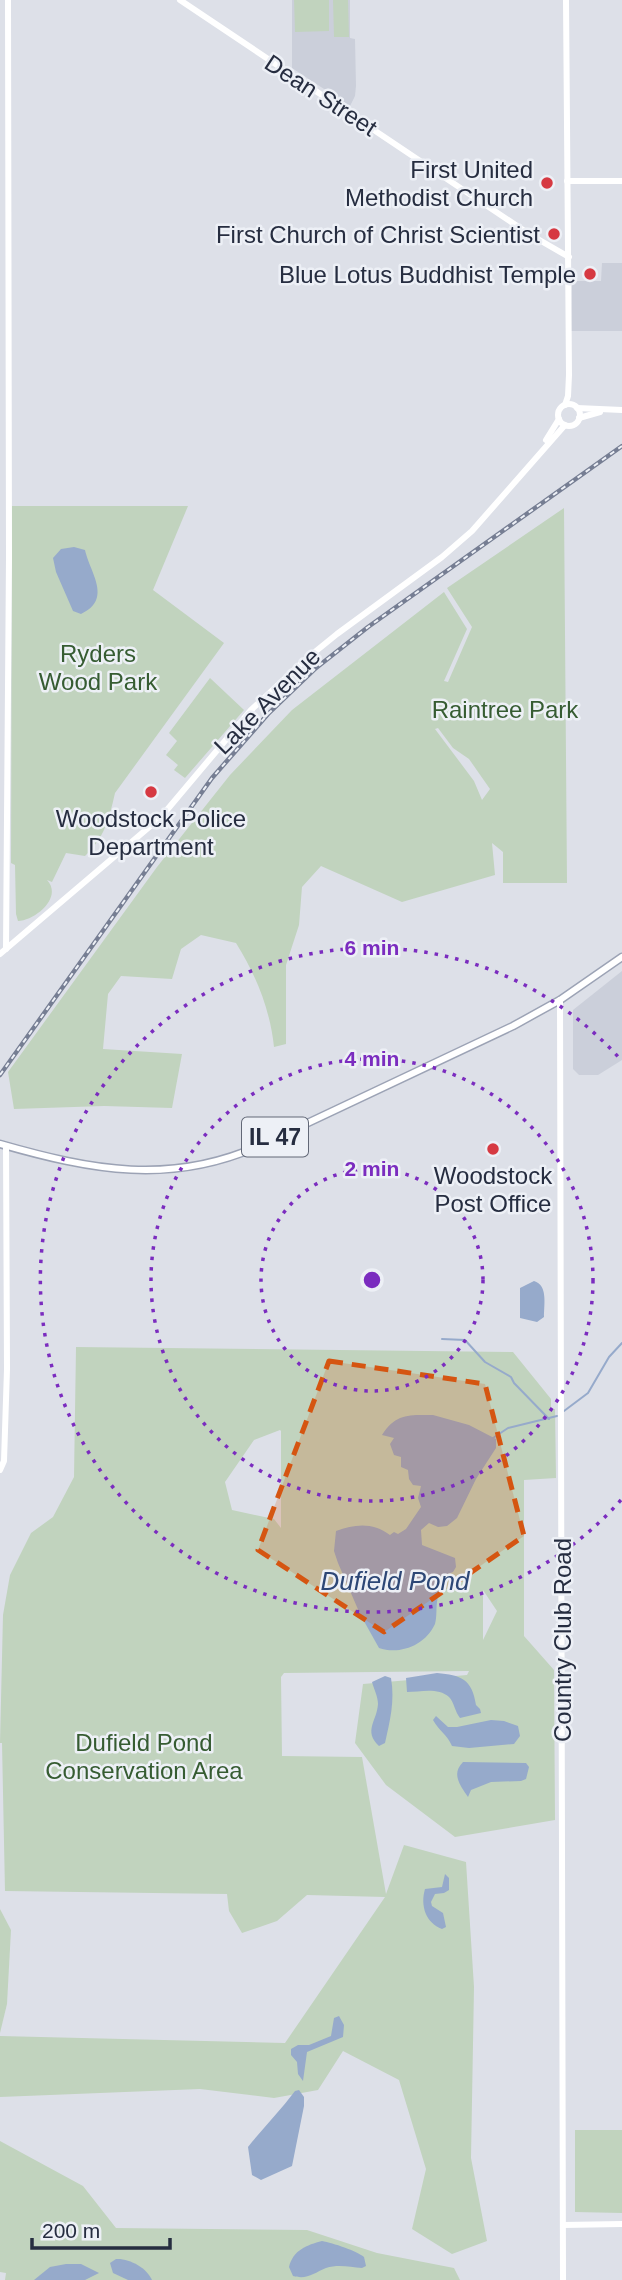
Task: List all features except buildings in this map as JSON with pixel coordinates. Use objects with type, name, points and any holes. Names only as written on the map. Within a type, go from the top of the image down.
[{"type":"street","points":[[3,951],[9,557],[8,0]]},
{"type":"street","name":"Dean Street","points":[[180,0],[529,234],[569,257]]},
{"type":"street","points":[[566,0],[569,375],[568,397],[559,412],[562,422],[572,425],[579,418],[592,413],[619,410]]},
{"type":"street","points":[[567,181],[622,181]]},
{"type":"street","points":[[569,375],[579,418]]},
{"type":"street","points":[[565,405],[619,410]]},
{"type":"street","name":"Lake Avenue","points":[[3,951],[161,817],[251,710],[305,660],[442,557],[472,531],[562,422]]},
{"type":"street","name":"IL 47","points":[[3,1145],[114,1170],[152,1171],[208,1164],[261,1145],[513,1026],[560,1000],[622,957]]},
{"type":"street","name":"Country Club Road","points":[[560,1000],[564,2280]]},
{"type":"street","points":[[0,1470],[4,1461],[7,1369],[3,1145]]},
{"type":"street","points":[[563,2225],[622,2224]]},
{"type":"highlighted area","points":[[329,1361],[485,1384],[524,1536],[384,1632],[258,1550]]},
{"type":"shaded area","points":[[292,0],[350,0],[350,38],[355,39],[356,86],[350,106],[292,68]]},
{"type":"shaded area","points":[[602,263],[622,263],[622,331],[571,331],[572,281],[601,281]]},
{"type":"shaded area","points":[[622,971],[622,1060],[598,1075],[579,1075],[573,1069],[573,1010]]},
{"type":"green space","points":[[294,0],[329,0],[329,31],[295,32]]},
{"type":"green space","points":[[333,0],[348,0],[349,37],[334,37]]},
{"type":"green space","name":"Ryders Wood Park","points":[[12,506],[188,506],[153,590],[224,643],[115,793],[108,819],[97,842],[85,856],[66,853],[52,882],[47,880],[52,893],[50,900],[32,917],[18,921],[15,865],[11,863]]},
{"type":"green space","name":"Raintree Park","points":[[564,508],[567,883],[503,883],[503,852],[492,843],[495,875],[402,902],[321,866],[302,887],[299,925],[286,965],[286,1044],[274,1047],[261,993],[236,943],[201,935],[181,949],[172,979],[121,976],[108,994],[103,1049],[182,1054],[172,1108],[104,1106],[14,1109],[8,1072],[157,867],[230,775],[292,710],[444,592],[467,629],[444,681],[448,682],[472,627],[447,588]],"holes":[[[438,728],[453,748],[469,759],[490,789],[482,800],[474,781],[435,729]]]},
{"type":"green space","points":[[210,678],[244,710],[185,778],[174,770],[178,765],[166,755],[177,741],[169,733]]},
{"type":"green space","name":"Dufield Pond Conservation Area","points":[[76,1347],[513,1352],[551,1399],[551,1409],[555,1409],[556,1478],[524,1480],[524,1636],[554,1670],[555,1820],[455,1837],[386,1785],[355,1743],[363,1684],[467,1675],[469,1671],[284,1673],[281,1677],[282,1756],[362,1757],[386,1894],[404,1845],[466,1862],[474,1987],[471,2158],[487,2241],[452,2254],[412,2229],[426,2169],[399,2080],[343,2051],[318,2090],[274,2098],[200,2089],[0,2097],[0,2036],[285,2043],[385,1897],[307,1895],[277,1921],[242,1933],[229,1911],[227,1894],[5,1891],[0,1743],[3,1615],[10,1575],[31,1533],[53,1517],[74,1477]],"holes":[[[281,1431],[281,1528],[274,1519],[232,1510],[225,1482],[254,1440]],[[483,1590],[497,1611],[483,1640]]]},
{"type":"green space","points":[[0,1909],[11,1930],[7,2004],[0,2033]]},
{"type":"green space","points":[[575,2130],[622,2130],[622,2213],[575,2212]]},
{"type":"green space","points":[[0,2141],[83,2186],[116,2228],[307,2230],[377,2253],[454,2268],[460,2280],[5,2280],[6,2273],[0,2272]]},
{"type":"water","points":[[74,547],[85,550],[98,593],[91,608],[81,614],[73,611],[56,572],[53,558],[61,549]]},
{"type":"water","points":[[534,1281],[541,1286],[544,1296],[544,1317],[537,1322],[520,1318],[520,1288]]},
{"type":"water","name":"Dufield Pond","points":[[433,1415],[469,1425],[496,1439],[496,1448],[476,1479],[457,1518],[447,1526],[438,1527],[429,1523],[421,1530],[422,1545],[455,1558],[456,1567],[453,1572],[445,1575],[431,1632],[411,1647],[387,1650],[379,1648],[360,1614],[338,1563],[334,1551],[336,1531],[370,1526],[390,1535],[406,1529],[421,1507],[418,1498],[421,1486],[413,1485],[408,1470],[401,1467],[401,1457],[394,1455],[390,1444],[394,1438],[382,1435],[398,1419]]},
{"type":"water","points":[[437,1673],[464,1680],[472,1689],[481,1713],[460,1718],[451,1699],[445,1694],[434,1691],[407,1692],[406,1678]]},
{"type":"water","points":[[385,1676],[391,1678],[392,1703],[385,1743],[379,1746],[371,1731],[378,1704],[372,1682]]},
{"type":"water","points":[[436,1716],[448,1727],[491,1720],[504,1721],[518,1726],[520,1736],[514,1744],[469,1748],[452,1746],[433,1720]]},
{"type":"water","points":[[463,1762],[526,1763],[529,1767],[526,1779],[491,1782],[471,1790],[468,1797],[457,1775]]},
{"type":"water","points":[[445,1874],[449,1878],[449,1890],[435,1894],[431,1902],[432,1906],[443,1913],[446,1927],[442,1929],[428,1918],[423,1902],[425,1889],[442,1887]]},
{"type":"water","points":[[339,2016],[344,2025],[343,2037],[307,2052],[303,2081],[298,2074],[297,2062],[291,2055],[291,2049],[331,2036],[334,2018]]},
{"type":"water","points":[[299,2090],[304,2097],[304,2106],[292,2166],[261,2180],[252,2175],[248,2147],[295,2091]]},
{"type":"water","points":[[322,2241],[361,2255],[366,2266],[335,2266],[306,2277],[293,2276],[289,2267],[297,2252]]},
{"type":"water","points":[[116,2259],[137,2265],[152,2280],[128,2280],[113,2273],[110,2263]]},
{"type":"water","points":[[81,2264],[99,2273],[85,2280],[34,2280],[50,2267]]},
{"type":"waterway","points":[[442,1339],[465,1340],[485,1362],[511,1377],[549,1419]]},
{"type":"waterway","points":[[564,1411],[588,1393],[609,1357],[622,1343]]},
{"type":"waterway","points":[[493,1438],[508,1428],[557,1416]]},
{"type":"railway","points":[[0,1075],[212,778],[268,714],[316,668],[368,627],[622,446]]},
{"type":"place","name":"First United Methodist Church","points":[[547,183]]},
{"type":"place","name":"First Church of Christ Scientist","points":[[554,234]]},
{"type":"place","name":"Blue Lotus Buddhist Temple","points":[[590,274]]},
{"type":"place","name":"Woodstock Police Department","points":[[151,792]]},
{"type":"place","name":"Woodstock Post Office","points":[[493,1149]]}]
